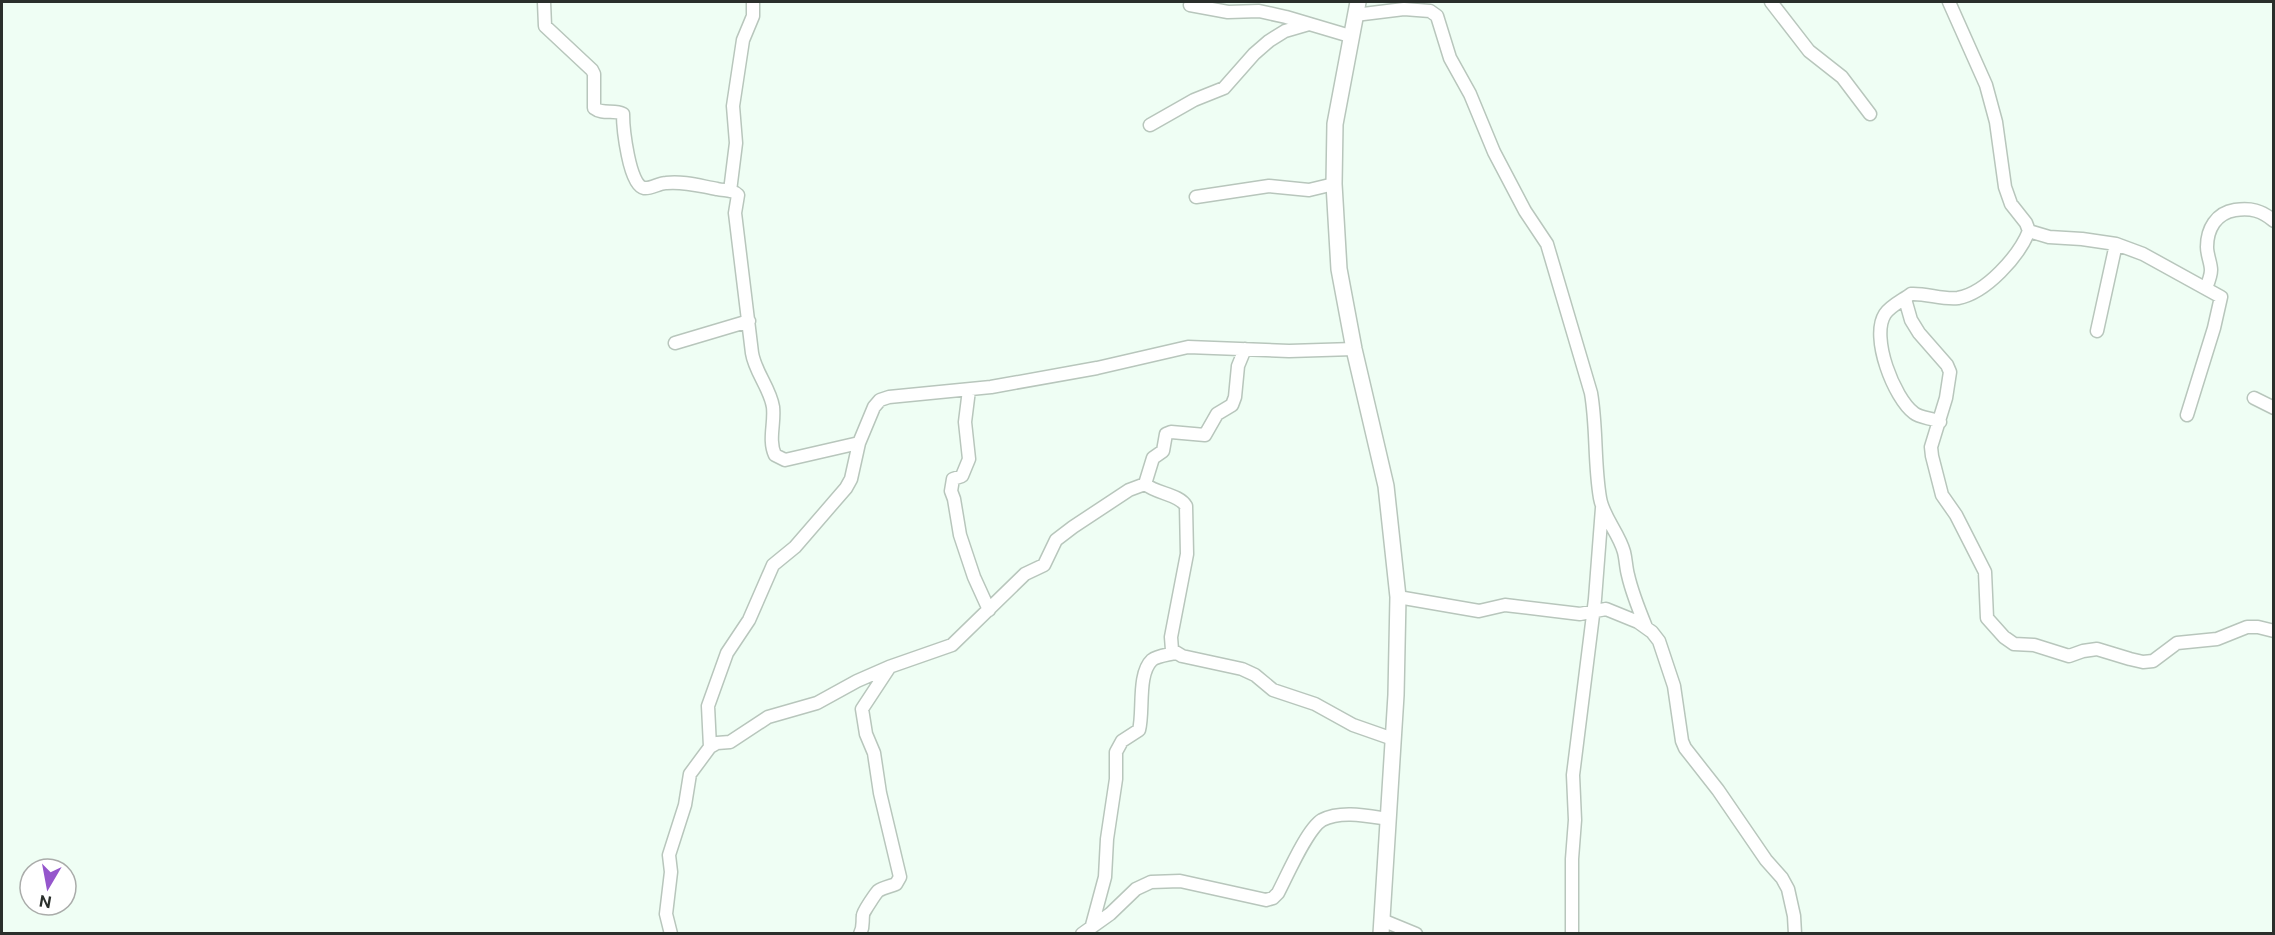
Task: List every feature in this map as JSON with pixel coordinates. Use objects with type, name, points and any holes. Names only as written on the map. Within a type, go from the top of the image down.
[{"type":"main road","points":[[1356,8],[1335,124],[1334,184],[1340,269],[1353,350],[1386,486],[1398,597],[1393,739],[1381,927]]},
{"type":"street","points":[[544,2],[545,26],[594,74],[594,108],[598,111],[623,114],[628,158],[634,175],[642,187],[663,183],[687,183],[730,190],[738,195],[735,213],[754,364],[772,406],[772,443],[775,455],[785,460],[859,443]]},
{"type":"street","points":[[730,190],[736,143],[733,106],[743,40],[753,16],[753,2]]},
{"type":"street","points":[[1772,2],[1809,51],[1842,77],[1870,114]]},
{"type":"street","points":[[1940,422],[1916,414],[1908,407],[1884,362],[1881,334],[1882,321],[1886,312],[1911,294],[1956,298],[1970,295],[2010,263],[2025,243],[2029,231],[2026,223],[2011,204],[2005,187],[1996,122],[1986,85],[1949,2]]},
{"type":"street","points":[[1190,5],[1228,12],[1259,11],[1350,36]]},
{"type":"street","points":[[1356,8],[1430,11],[1437,16],[1450,58],[1470,94],[1494,152],[1525,211],[1546,244],[1591,393],[1595,414],[1596,465],[1602,507],[1593,612],[1573,775],[1575,820],[1572,933]]},
{"type":"street","points":[[1150,125],[1194,100],[1224,88],[1254,54],[1269,41],[1284,31],[1309,24]]},
{"type":"street","points":[[1196,196],[1269,186],[1309,190],[1334,184]]},
{"type":"street","points":[[2206,288],[2211,271],[2207,248],[2209,230],[2217,217],[2225,212],[2247,209],[2258,210],[2274,221]]},
{"type":"street","points":[[2029,231],[2049,237],[2082,238],[2116,244],[2143,254],[2206,288],[2222,300],[2187,415]]},
{"type":"street","points":[[2097,331],[2116,244]]},
{"type":"street","points":[[1905,299],[1911,320],[1919,333],[1947,365],[1950,372],[1940,422],[1931,447],[1932,456],[1942,495],[1956,515],[1985,573],[1987,618],[2004,637],[2014,644],[2034,645],[2069,656],[2097,649],[2143,662],[2153,661],[2177,643],[2217,639],[2247,627],[2274,631]]},
{"type":"street","points":[[675,343],[749,321]]},
{"type":"street","points":[[710,747],[708,706],[727,653],[748,620],[773,565],[795,547],[849,483],[859,443],[874,407],[885,397],[969,390],[1097,368],[1188,347],[1289,351],[1353,350]]},
{"type":"street","points":[[1145,484],[1154,458],[1163,451],[1166,434],[1171,432],[1205,435],[1218,414],[1232,405],[1238,366],[1245,349]]},
{"type":"street","points":[[969,390],[965,422],[969,459],[962,476],[953,479],[951,491],[964,547],[989,610]]},
{"type":"street","points":[[2254,398],[2274,408]]},
{"type":"street","points":[[671,933],[666,914],[671,872],[669,855],[685,805],[690,774],[710,747],[717,743],[730,742],[768,717],[824,701],[857,681],[889,667],[952,645],[1025,574],[1044,564],[1056,540],[1073,526],[1129,490],[1145,484]]},
{"type":"street","points":[[1145,484],[1158,492],[1182,500],[1186,506],[1186,554],[1170,646],[1174,652]]},
{"type":"street","points":[[1602,507],[1616,530],[1624,552],[1633,595],[1646,627],[1659,641],[1678,703],[1682,741],[1719,790],[1766,860],[1782,878],[1788,889],[1795,933]]},
{"type":"street","points":[[1398,597],[1479,611],[1505,605],[1580,614],[1606,609],[1646,627]]},
{"type":"street","points":[[1088,931],[1105,877],[1107,839],[1116,779],[1116,752],[1122,741],[1138,730],[1142,689],[1149,663],[1154,658],[1174,652],[1242,669],[1255,675],[1273,690],[1315,704],[1353,725],[1393,739]]},
{"type":"street","points":[[860,933],[863,928],[862,913],[865,908],[878,891],[896,884],[900,877],[880,793],[874,753],[862,709],[889,667]]},
{"type":"street","points":[[1088,931],[1136,889],[1151,882],[1180,881],[1266,900],[1273,898],[1278,893],[1312,829],[1322,820],[1353,814],[1388,819]]},
{"type":"street","points":[[1381,927],[1416,933]]}]
